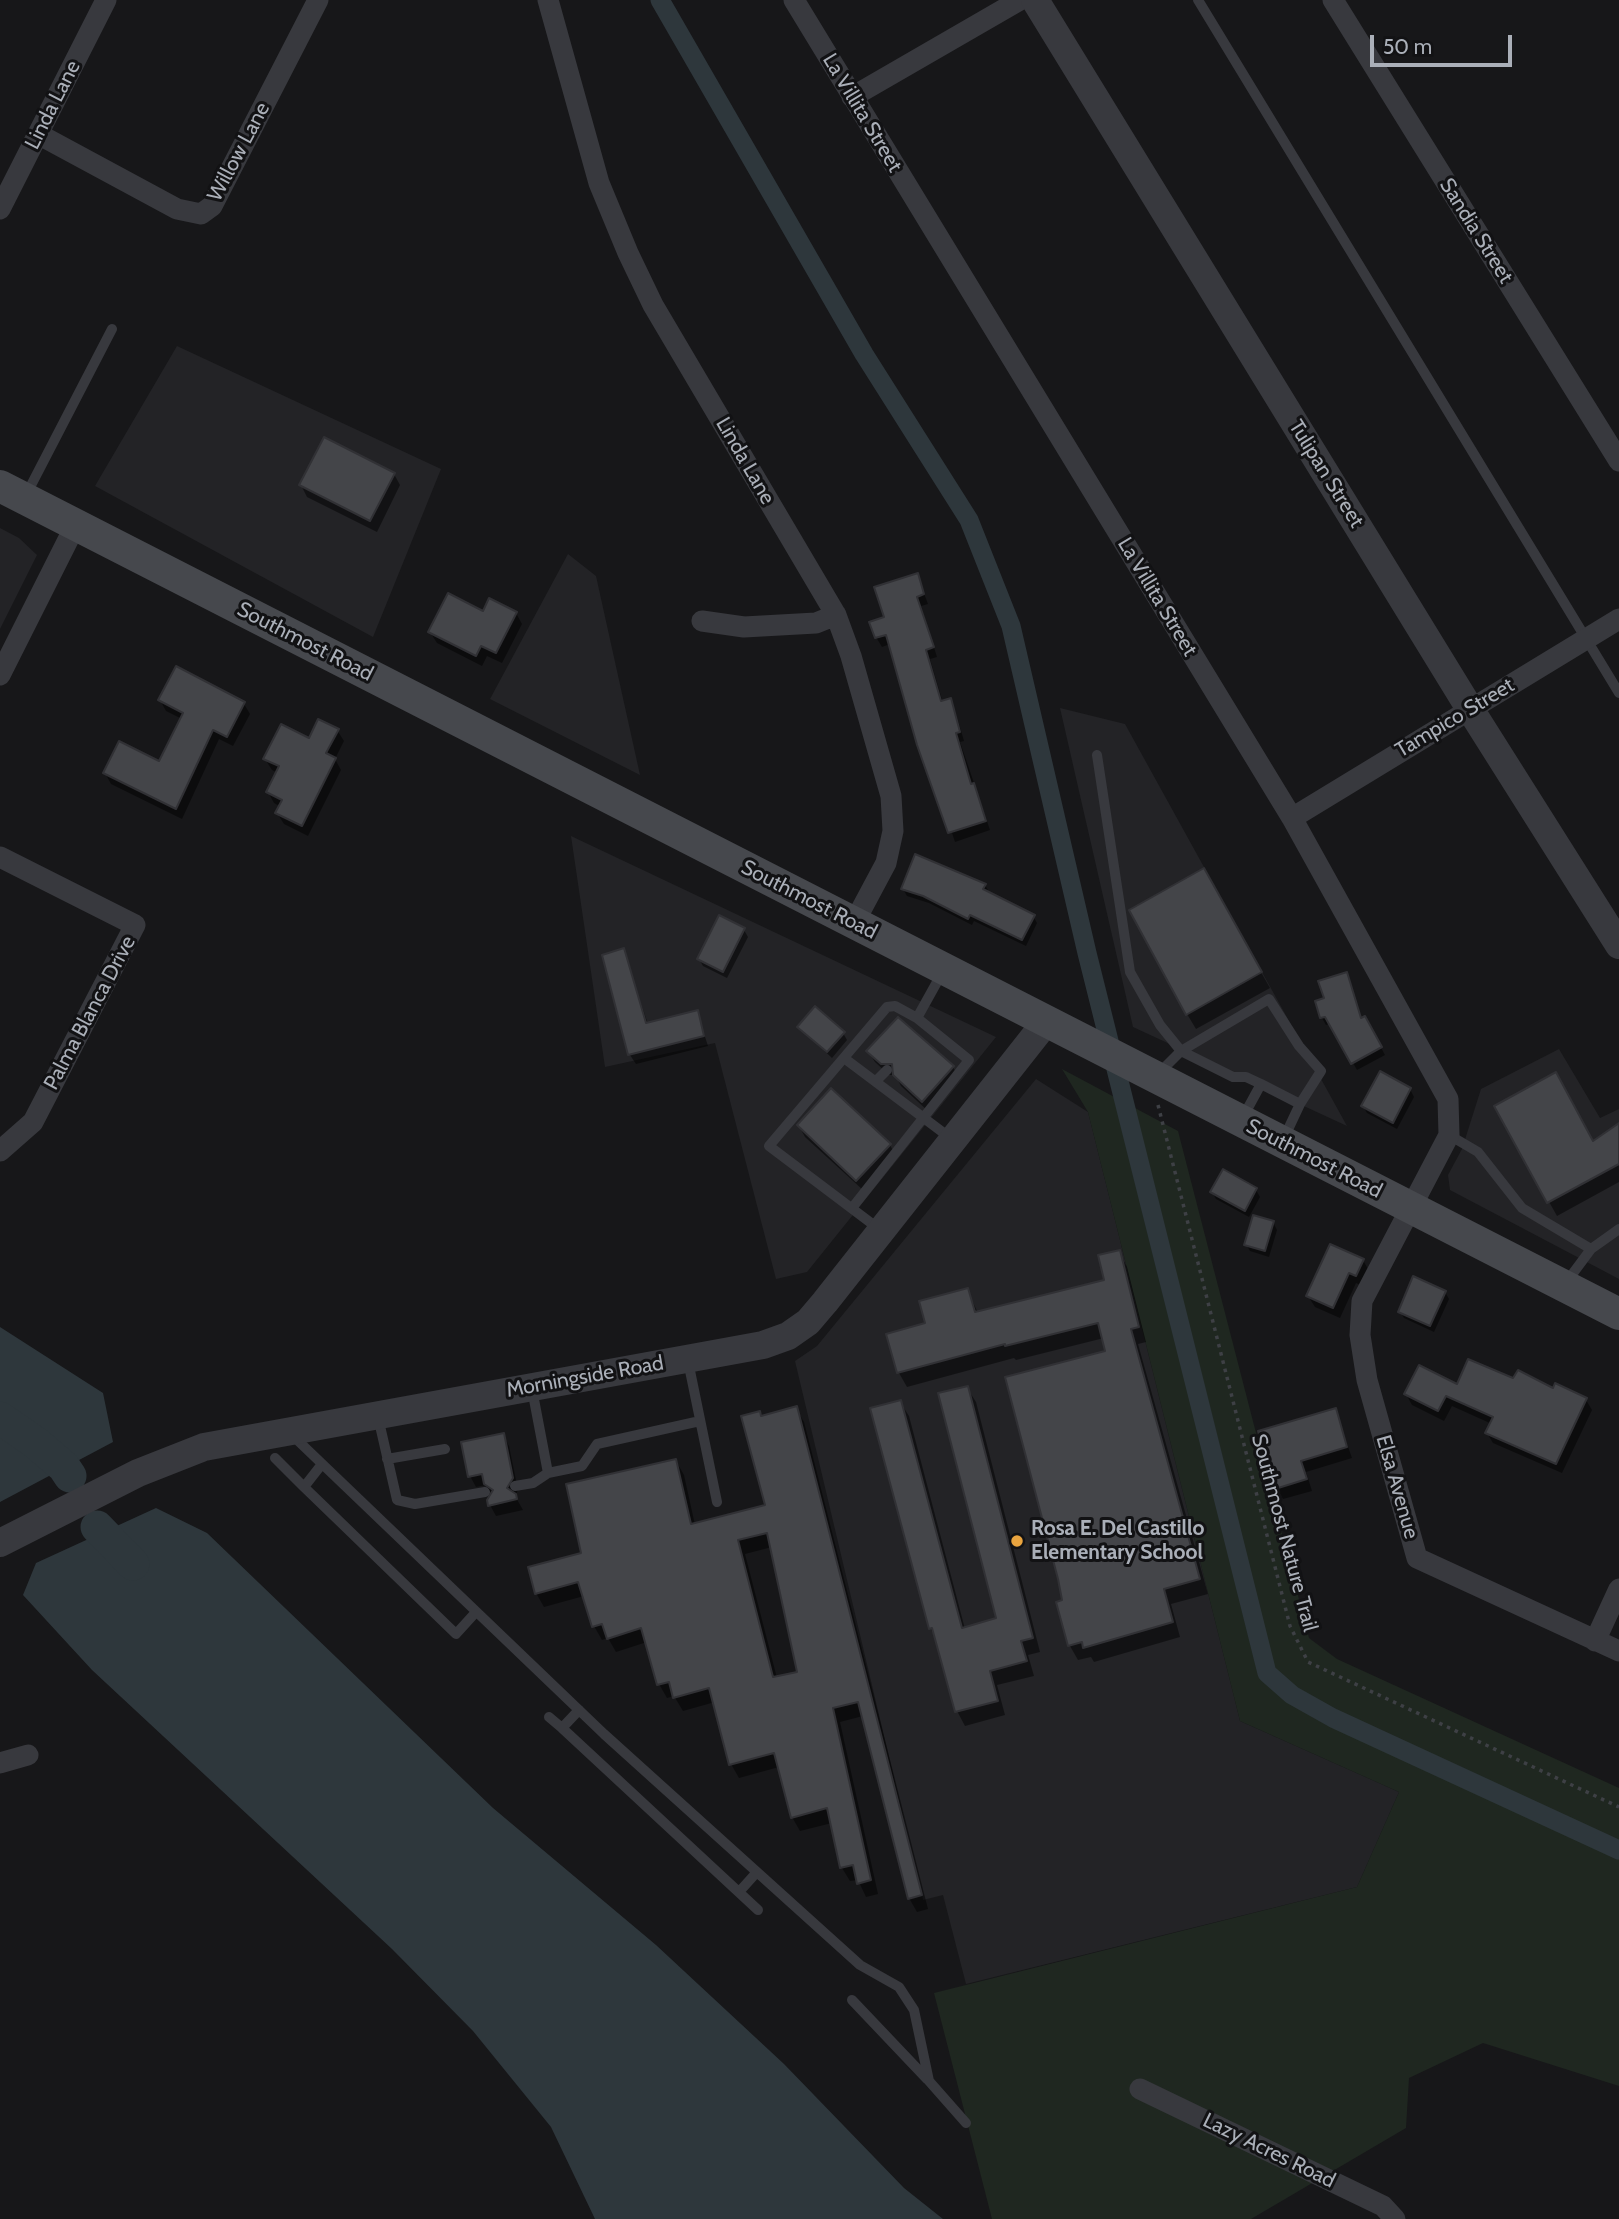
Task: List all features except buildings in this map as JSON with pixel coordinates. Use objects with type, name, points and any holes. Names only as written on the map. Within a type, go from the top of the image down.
[{"type":"main road","name":"Southmost Road","points":[[12,492],[1619,1314]]},
{"type":"street","name":"Linda Lane","points":[[0,209],[106,0]]},
{"type":"street","name":"Willow Lane","points":[[38,134],[177,209],[201,214],[212,206],[318,0]]},
{"type":"street","name":"Linda Lane","points":[[548,0],[599,183],[628,253],[653,305],[836,615],[851,656],[891,796],[893,831],[886,863],[854,923]]},
{"type":"street","name":"La Villita Street","points":[[794,0],[1292,818],[1448,1099],[1449,1135],[1410,1208]]},
{"type":"street","points":[[852,97],[1020,0]]},
{"type":"street","name":"Tulipan Street","points":[[1035,0],[1470,709],[1619,945]]},
{"type":"street","name":"Sandia Street","points":[[1333,0],[1619,461]]},
{"type":"street","points":[[0,675],[76,524]]},
{"type":"street","points":[[702,621],[744,627],[816,623],[836,615]]},
{"type":"street","name":"Tampico Street","points":[[1292,818],[1619,619]]},
{"type":"street","name":"Palma Blanca Drive","points":[[0,857],[135,925],[33,1122],[0,1152]]},
{"type":"street","name":"Morningside Road","points":[[0,1543],[172,1459],[204,1447],[762,1345],[798,1329],[816,1312],[953,1140],[1056,1028]]},
{"type":"street","name":"Elsa Avenue","points":[[1410,1208],[1362,1301],[1360,1335],[1367,1381],[1417,1558],[1619,1651]]},
{"type":"street","points":[[1595,1641],[1619,1589]]},
{"type":"street","points":[[0,1763],[28,1755]]},
{"type":"street","name":"Lazy Acres Road","points":[[1140,2089],[1383,2206],[1395,2219]]},
{"type":"lane","points":[[1198,0],[1619,693]]},
{"type":"lane","points":[[12,492],[112,330]]},
{"type":"lane","points":[[1097,755],[1130,972],[1160,1026],[1181,1051],[1233,1077],[1246,1077],[1300,1104]]},
{"type":"lane","points":[[916,1018],[944,970]]},
{"type":"lane","points":[[1155,1077],[1181,1051],[1269,999],[1299,1046],[1321,1071],[1300,1104],[1282,1142]]},
{"type":"lane","points":[[852,1208],[968,1060],[951,1045],[924,1031],[916,1018],[895,1006],[887,1007],[769,1146],[852,1208],[882,1230]]},
{"type":"lane","points":[[942,1055],[951,1045]]},
{"type":"lane","points":[[844,1058],[953,1140]]},
{"type":"lane","points":[[876,1081],[887,1070]]},
{"type":"lane","points":[[1241,1121],[1261,1084]]},
{"type":"lane","points":[[900,1100],[909,1090]]},
{"type":"lane","points":[[1449,1135],[1478,1152],[1522,1208],[1591,1249]]},
{"type":"lane","points":[[1564,1287],[1591,1249],[1619,1229]]},
{"type":"lane","points":[[687,1358],[717,1502]]},
{"type":"lane","points":[[531,1387],[548,1473]]},
{"type":"lane","points":[[378,1415],[393,1492],[403,1504],[485,1492]]},
{"type":"lane","points":[[515,1486],[533,1483],[548,1473],[582,1466],[597,1444],[700,1421]]},
{"type":"lane","points":[[288,1431],[579,1710],[757,1872],[860,1965],[899,1987],[914,2010],[929,2081]]},
{"type":"lane","points":[[387,1460],[445,1449]]},
{"type":"lane","points":[[275,1458],[456,1634],[476,1612]]},
{"type":"lane","points":[[304,1487],[322,1464]]},
{"type":"lane","points":[[562,1728],[579,1710]]},
{"type":"lane","points":[[549,1717],[758,1910]]},
{"type":"lane","points":[[739,1892],[757,1872]]},
{"type":"lane","points":[[852,2000],[966,2123]]},
{"type":"path","name":"Southmost Nature Trail","points":[[1155,1077],[1160,1121],[1290,1626],[1308,1662],[1619,1807]]},
{"type":"shaded area","points":[[177,346],[441,469],[373,637],[95,486]]},
{"type":"shaded area","points":[[0,528],[19,538],[37,555],[0,629]]},
{"type":"shaded area","points":[[568,554],[596,576],[640,775],[490,699]]},
{"type":"shaded area","points":[[1060,708],[1125,724],[1347,1126],[1133,1027]]},
{"type":"shaded area","points":[[571,836],[996,1037],[807,1272],[776,1279],[715,1043],[605,1067]]},
{"type":"shaded area","points":[[1559,1049],[1600,1118],[1619,1109],[1619,1279],[1450,1190],[1448,1175],[1462,1149],[1481,1089]]},
{"type":"shaded area","points":[[1062,1069],[1178,1131],[1309,1638],[1337,1659],[1619,1788],[1619,2086],[1483,2043],[1409,2078],[1406,2128],[1251,2219],[992,2219],[934,1993],[1357,1887],[1399,1792],[1240,1721],[1088,1112]]},
{"type":"shaded area","name":"Rosa E. Del Castillo Elementary School","points":[[1036,1079],[1088,1112],[1240,1721],[1399,1792],[1357,1887],[966,1984],[943,1895],[923,1900],[795,1361],[817,1346]]},
{"type":"shaded area","points":[[0,1327],[103,1393],[113,1442],[0,1502]]},
{"type":"shaded area","points":[[156,1508],[207,1533],[493,1808],[656,1945],[784,2064],[904,2188],[943,2219],[595,2219],[551,2127],[473,2031],[392,1949],[92,1670],[23,1595],[36,1563]]},
{"type":"waterway","points":[[660,0],[864,354],[969,520],[1011,626],[1087,953],[1267,1673],[1292,1695],[1333,1718],[1619,1850]]},
{"type":"waterway","points":[[0,1418],[36,1443],[64,1467],[70,1476]]},
{"type":"waterway","points":[[97,1527],[133,1564]]},
{"type":"place","name":"Rosa E. Del Castillo Elementary School","points":[[1017,1541]]}]
